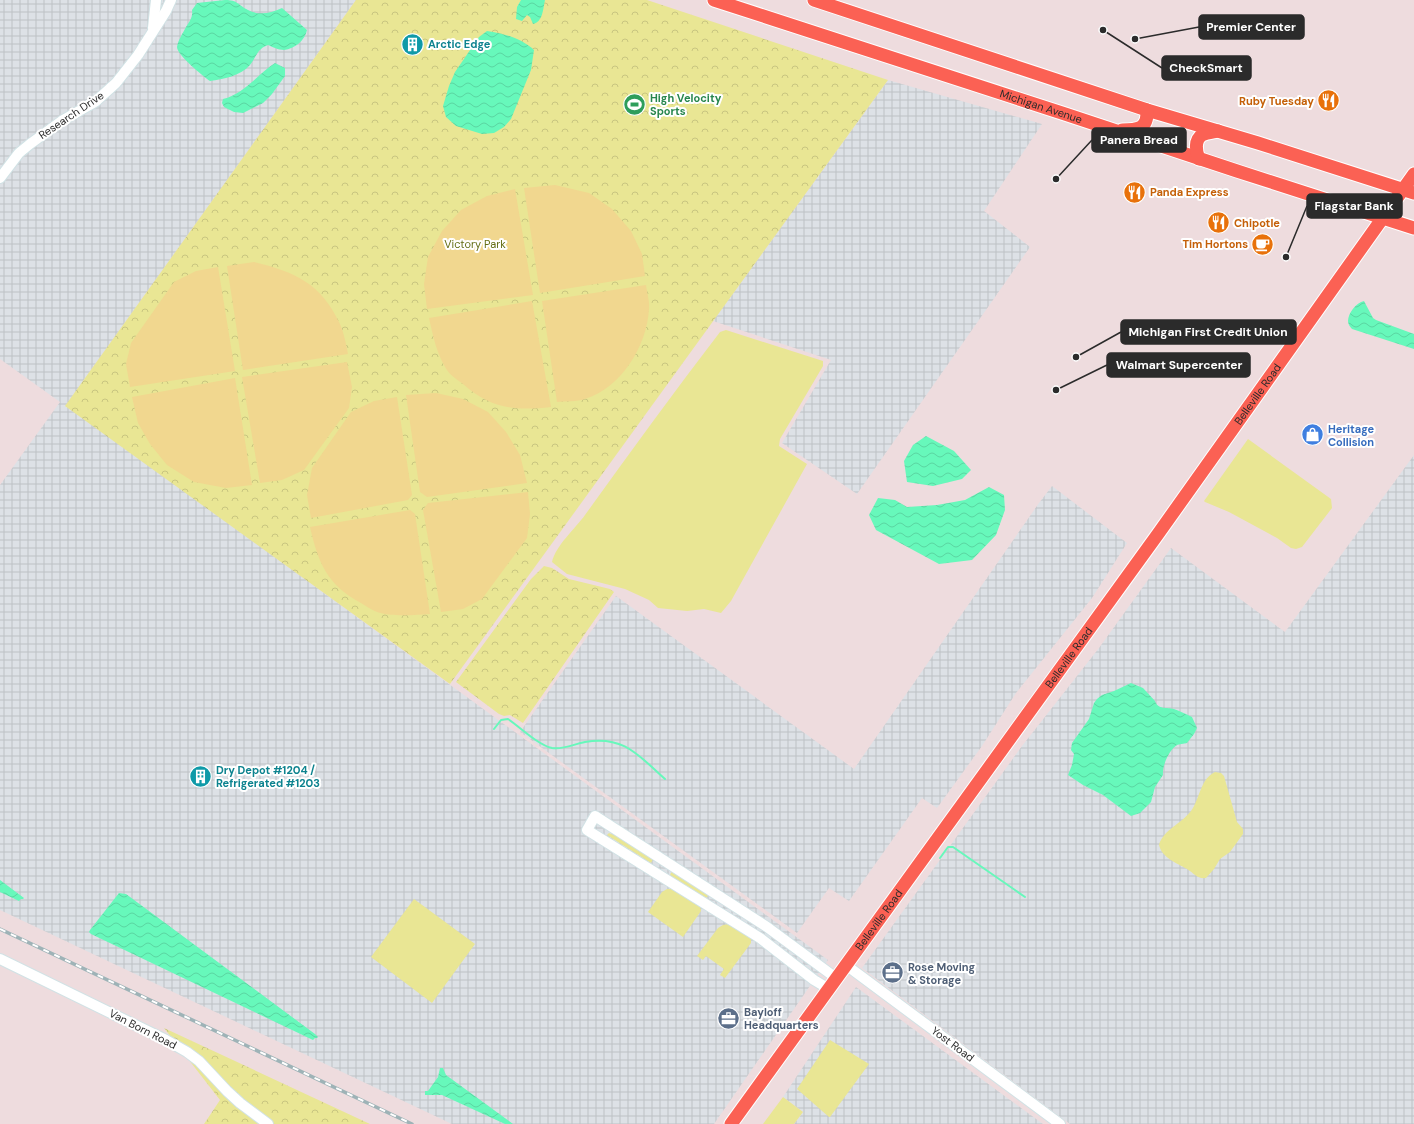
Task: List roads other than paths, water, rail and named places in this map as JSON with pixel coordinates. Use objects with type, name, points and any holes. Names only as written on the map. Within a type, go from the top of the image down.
[{"type":"main road","name":"Michigan Avenue","points":[[714,0],[1414,228]]},
{"type":"main road","points":[[814,0],[1147,110],[1409,191]]},
{"type":"main road","points":[[1116,130],[1139,129],[1147,120],[1147,110]]},
{"type":"main road","points":[[1199,159],[1196,148],[1199,139],[1202,135],[1218,131]]},
{"type":"main road","name":"Belleville Road","points":[[731,1124],[1383,218],[1409,191],[1414,174]]},
{"type":"street","name":"Research Drive","points":[[153,30],[156,0]]},
{"type":"street","name":"Research Drive","points":[[0,178],[19,153],[30,144],[62,120],[95,102],[112,87],[133,63],[166,11],[171,0]]},
{"type":"street","points":[[828,989],[760,938],[587,830],[595,816],[767,927],[836,978]]},
{"type":"street","points":[[660,876],[668,863]]},
{"type":"street","points":[[717,911],[725,899]]},
{"type":"street","points":[[760,938],[767,927]]},
{"type":"street","name":"Van Born Road","points":[[0,959],[166,1040],[187,1052],[202,1065],[226,1091],[268,1124]]},
{"type":"street","name":"Yost Road","points":[[846,965],[1060,1124]]},
{"type":"water","points":[[225,0],[235,2],[252,12],[257,13],[270,12],[282,8],[307,30],[306,34],[296,46],[292,48],[280,50],[268,45],[259,51],[250,65],[242,72],[226,78],[210,81],[181,55],[177,47],[178,42],[191,19],[192,10],[197,3]]},
{"type":"water","points":[[521,0],[545,0],[542,15],[539,21],[533,24],[530,17],[527,15],[522,21],[516,19],[517,7]]},
{"type":"water","points":[[487,31],[512,37],[523,42],[534,50],[531,70],[511,119],[504,127],[494,133],[482,134],[456,126],[446,117],[443,106],[455,72],[479,37]]},
{"type":"water","points":[[275,63],[285,68],[285,76],[272,94],[263,103],[243,113],[234,112],[224,107],[222,103],[223,99],[238,93]]},
{"type":"water","points":[[1364,301],[1373,318],[1376,320],[1414,334],[1414,349],[1352,329],[1348,322],[1349,315],[1355,306]]},
{"type":"water","points":[[926,436],[954,451],[971,470],[962,479],[933,486],[907,482],[904,461],[913,445]]},
{"type":"water","points":[[989,487],[1004,495],[1005,510],[996,535],[972,560],[939,564],[876,530],[869,515],[878,498],[895,500],[907,507],[937,505],[965,500]]},
{"type":"water","points":[[1131,683],[1143,688],[1158,706],[1174,709],[1192,717],[1197,728],[1187,743],[1177,745],[1169,754],[1164,767],[1163,775],[1155,787],[1151,802],[1140,813],[1131,816],[1103,795],[1083,785],[1068,775],[1074,754],[1071,750],[1072,743],[1089,719],[1094,703],[1102,695]]},
{"type":"water","points":[[0,880],[24,898],[19,901],[0,892]]},
{"type":"water","points":[[119,893],[126,894],[318,1037],[313,1040],[91,934],[89,932],[90,930]]},
{"type":"water","points":[[440,1068],[443,1068],[446,1075],[513,1124],[505,1124],[442,1095],[425,1095],[425,1091],[428,1091],[438,1077]]},
{"type":"waterway","points":[[494,729],[501,720],[508,719],[535,740],[552,748],[599,741],[621,745],[639,755],[665,779]]},
{"type":"waterway","points":[[940,858],[948,847],[953,847],[1025,897]]},
{"type":"railway","points":[[0,929],[412,1124]]},
{"type":"place","name":"CheckSmart","points":[[1103,30]]},
{"type":"place","name":"Premier Center","points":[[1135,39]]},
{"type":"place","name":"Arctic Edge","points":[[412,44]]},
{"type":"place","name":"Ruby Tuesday","points":[[1329,101]]},
{"type":"place","name":"High Velocity Sports","points":[[635,104]]},
{"type":"place","name":"Panera Bread","points":[[1056,179]]},
{"type":"place","name":"Panda Express","points":[[1134,192]]},
{"type":"place","name":"Chipotle","points":[[1219,223]]},
{"type":"place","name":"Tim Hortons","points":[[1263,244]]},
{"type":"place","name":"Flagstar Bank","points":[[1286,257]]},
{"type":"place","name":"Michigan First Credit Union","points":[[1076,357]]},
{"type":"place","name":"Walmart Supercenter","points":[[1056,390]]},
{"type":"place","name":"Heritage Collision","points":[[1312,435]]},
{"type":"place","name":"Dry Depot #1204 / Refrigerated #1203","points":[[201,776]]},
{"type":"place","name":"Rose Moving & Storage","points":[[893,973]]},
{"type":"place","name":"Bayloff Headquarters","points":[[729,1018]]},
{"type":"park label","name":"Victory Park","points":[[475,244]]}]
